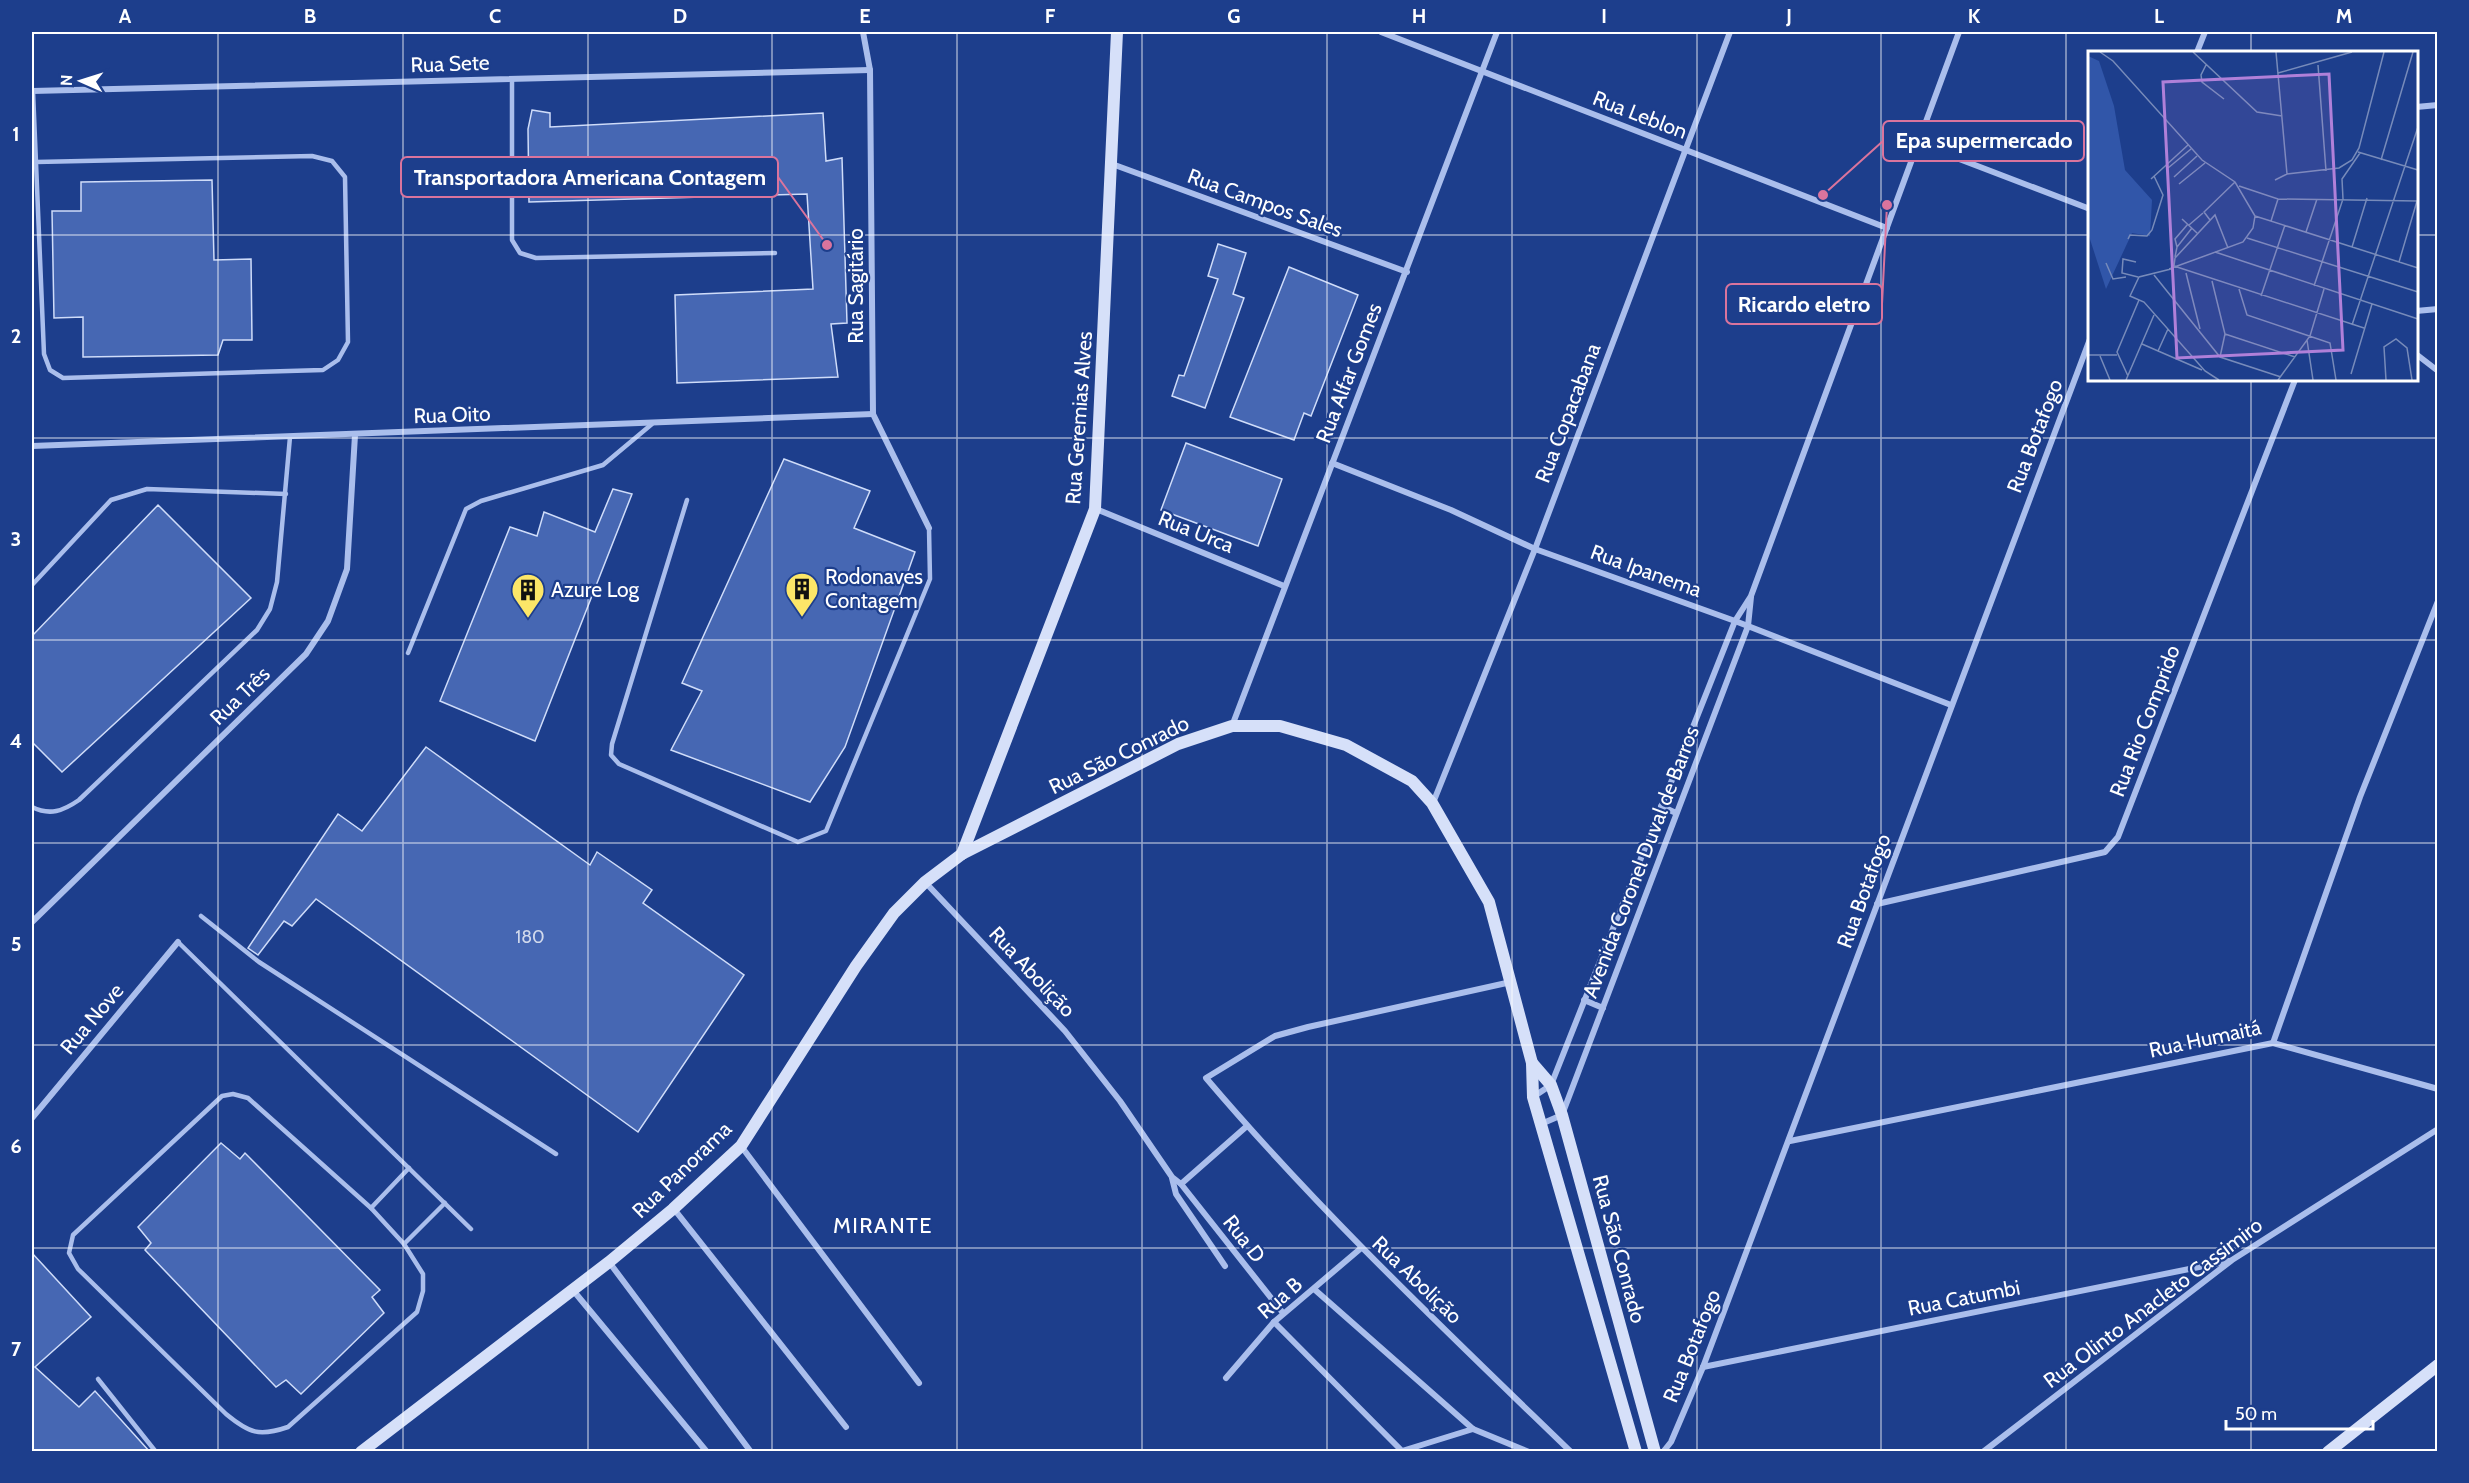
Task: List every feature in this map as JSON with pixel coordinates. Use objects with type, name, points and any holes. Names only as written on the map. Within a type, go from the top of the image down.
[{"type":"street","name":"Rua Sagitário","points":[[863,32],[870,70],[873,414],[928,528]]},
{"type":"street","name":"Rua Geremias Alves","points":[[962,854],[1095,508],[1117,32]]},
{"type":"street","name":"Rua Leblon","points":[[1381,32],[1887,228]]},
{"type":"street","name":"Rua Alfar Gomes","points":[[1232,726],[1497,32]]},
{"type":"street","name":"Rua Copacabana","points":[[1432,803],[1535,549],[1730,32]]},
{"type":"street","name":"Avenida Coronel Duval de Barros","points":[[1551,1085],[1735,621],[1751,596],[1920,144],[1959,32]]},
{"type":"street","points":[[2198,51],[2205,32]]},
{"type":"street","name":"Rua Sete","points":[[32,91],[870,70]]},
{"type":"street","points":[[2418,107],[2438,105]]},
{"type":"street","points":[[1920,144],[2088,208]]},
{"type":"street","name":"Rua Campos Sales","points":[[1112,164],[1407,272]]},
{"type":"street","points":[[2418,311],[2438,309]]},
{"type":"street","name":"Rua Botafogo","points":[[1663,1452],[1671,1442],[1703,1367],[1790,1141],[1876,904],[2088,344]]},
{"type":"street","points":[[2418,355],[2438,370]]},
{"type":"street","name":"Rua Rio Comprido","points":[[1876,904],[2105,852],[2118,837],[2295,381]]},
{"type":"street","name":"Rua Oito","points":[[32,446],[873,414]]},
{"type":"street","name":"Rua Três","points":[[32,922],[306,654],[327,621],[347,569],[355,435]]},
{"type":"street","name":"Rua Ipanema","points":[[1332,463],[1451,510],[1535,549],[1735,621],[1951,705]]},
{"type":"street","name":"Rua Urca","points":[[1095,508],[1284,586]]},
{"type":"street","name":"Avenida Coronel Duval de Barros","points":[[1562,1115],[1748,626],[1751,596]]},
{"type":"street","name":"Rua Humaitá","points":[[1790,1141],[2273,1043],[2360,797],[2438,601]]},
{"type":"street","name":"Rua São Conrado","points":[[962,854],[1178,744],[1232,726],[1280,726],[1346,745],[1412,781],[1432,803],[1489,902],[1532,1063],[1533,1097],[1540,1124],[1636,1452]]},
{"type":"street","points":[[1661,806],[1676,813]]},
{"type":"street","name":"Rua Panorama","points":[[361,1452],[609,1262],[673,1209],[741,1146],[856,966],[894,913],[925,882],[962,854]]},
{"type":"street","name":"Rua Abolição","points":[[925,882],[1065,1031],[1120,1101],[1172,1177],[1181,1184]]},
{"type":"street","name":"Rua Nove","points":[[32,1118],[178,942]]},
{"type":"street","name":"Rua Abolição","points":[[1511,982],[1275,1036],[1206,1078],[1360,1249],[1571,1452]]},
{"type":"street","points":[[1584,1000],[1603,1008]]},
{"type":"street","points":[[2273,1043],[2438,1089]]},
{"type":"street","name":"Rua São Conrado","points":[[1532,1063],[1551,1085],[1562,1115],[1655,1452]]},
{"type":"street","points":[[1533,1097],[1551,1085]]},
{"type":"street","points":[[1540,1124],[1562,1115]]},
{"type":"street","points":[[1181,1184],[1247,1126]]},
{"type":"street","name":"Rua Olinto Anacleto Cassimiro","points":[[1983,1452],[2232,1260],[2438,1129]]},
{"type":"street","points":[[741,1146],[919,1383]]},
{"type":"street","name":"Rua Abolição","points":[[1172,1177],[1176,1194],[1225,1266]]},
{"type":"street","name":"Rua D","points":[[1181,1184],[1283,1313]]},
{"type":"street","points":[[673,1209],[846,1427]]},
{"type":"street","name":"Rua B","points":[[1227,1378],[1283,1313],[1360,1249]]},
{"type":"street","name":"Rua Catumbi","points":[[1703,1367],[2232,1260]]},
{"type":"street","points":[[609,1262],[751,1452]]},
{"type":"street","points":[[572,1289],[708,1452]]},
{"type":"street","points":[[1314,1289],[1473,1429],[1529,1452]]},
{"type":"street","points":[[1274,1322],[1402,1451],[1473,1429]]},
{"type":"street","points":[[2328,1452],[2438,1365]]},
{"type":"lane","points":[[513,79],[512,240],[520,253],[536,258],[775,253]]},
{"type":"lane","points":[[32,91],[44,354],[50,370],[63,378],[300,370],[323,369],[338,360],[348,342],[345,177],[332,161],[312,156],[36,162]]},
{"type":"lane","points":[[408,653],[466,509],[481,501],[603,465],[652,424]]},
{"type":"lane","points":[[32,807],[41,812],[62,811],[79,800],[257,630],[270,609],[277,582],[290,437]]},
{"type":"lane","points":[[32,585],[111,500],[131,492],[147,489],[286,494]]},
{"type":"lane","points":[[687,500],[612,744],[611,755],[620,764],[798,842],[826,831],[930,579],[928,528]]},
{"type":"lane","points":[[201,916],[259,962],[556,1155]]},
{"type":"lane","points":[[178,942],[471,1229]]},
{"type":"lane","points":[[233,1094],[248,1098],[371,1208],[404,1244],[423,1274],[423,1291],[417,1312],[288,1427],[267,1434],[244,1429],[226,1414],[78,1269],[69,1252],[73,1234],[222,1096],[233,1094]]},
{"type":"lane","points":[[371,1208],[409,1168]]},
{"type":"lane","points":[[404,1244],[445,1203]]},
{"type":"lane","points":[[98,1379],[156,1452]]},
{"type":"building","points":[[532,110],[550,113],[550,127],[823,113],[826,161],[842,158],[847,323],[831,324],[838,377],[677,383],[675,295],[813,289],[807,194],[529,202],[528,129]]},
{"type":"building","points":[[212,180],[214,260],[251,259],[252,340],[223,340],[218,355],[83,357],[83,317],[54,318],[52,211],[81,211],[81,182]]},
{"type":"building","points":[[1218,244],[1246,253],[1233,294],[1244,298],[1205,408],[1172,396],[1179,375],[1184,376],[1218,279],[1208,276]]},
{"type":"building","points":[[1289,267],[1358,295],[1311,416],[1304,413],[1294,440],[1230,417]]},
{"type":"building","points":[[1186,443],[1282,479],[1258,546],[1161,510]]},
{"type":"building","name":"Rodonaves Contagem","points":[[784,459],[870,491],[854,528],[915,552],[845,747],[810,802],[671,750],[702,691],[682,683]]},
{"type":"building","name":"Azure Log","points":[[613,489],[632,494],[535,741],[440,701],[510,527],[537,536],[544,512],[595,532]]},
{"type":"building","points":[[158,505],[251,598],[62,772],[32,742],[32,636]]},
{"type":"building","points":[[426,747],[590,865],[597,852],[652,890],[643,903],[744,975],[638,1132],[316,899],[292,926],[284,921],[258,955],[248,948],[338,814],[362,831]]},
{"type":"building","points":[[221,1143],[240,1159],[245,1153],[380,1290],[372,1297],[384,1313],[301,1394],[286,1380],[276,1387],[145,1250],[151,1243],[138,1227]]},
{"type":"building","points":[[32,1253],[91,1317],[35,1367],[79,1407],[95,1391],[150,1452],[32,1452]]},
{"type":"place","name":"Epa supermercado","points":[[1823,195]]},
{"type":"place","name":"Ricardo eletro","points":[[1887,205]]},
{"type":"place","name":"Transportadora Americana Contagem","points":[[827,245]]},
{"type":"place","name":"Rodonaves Contagem","points":[[802,618]]},
{"type":"place","name":"Azure Log","points":[[528,619]]},
{"type":"district","name":"MIRANTE","points":[[883,1225]]}]
